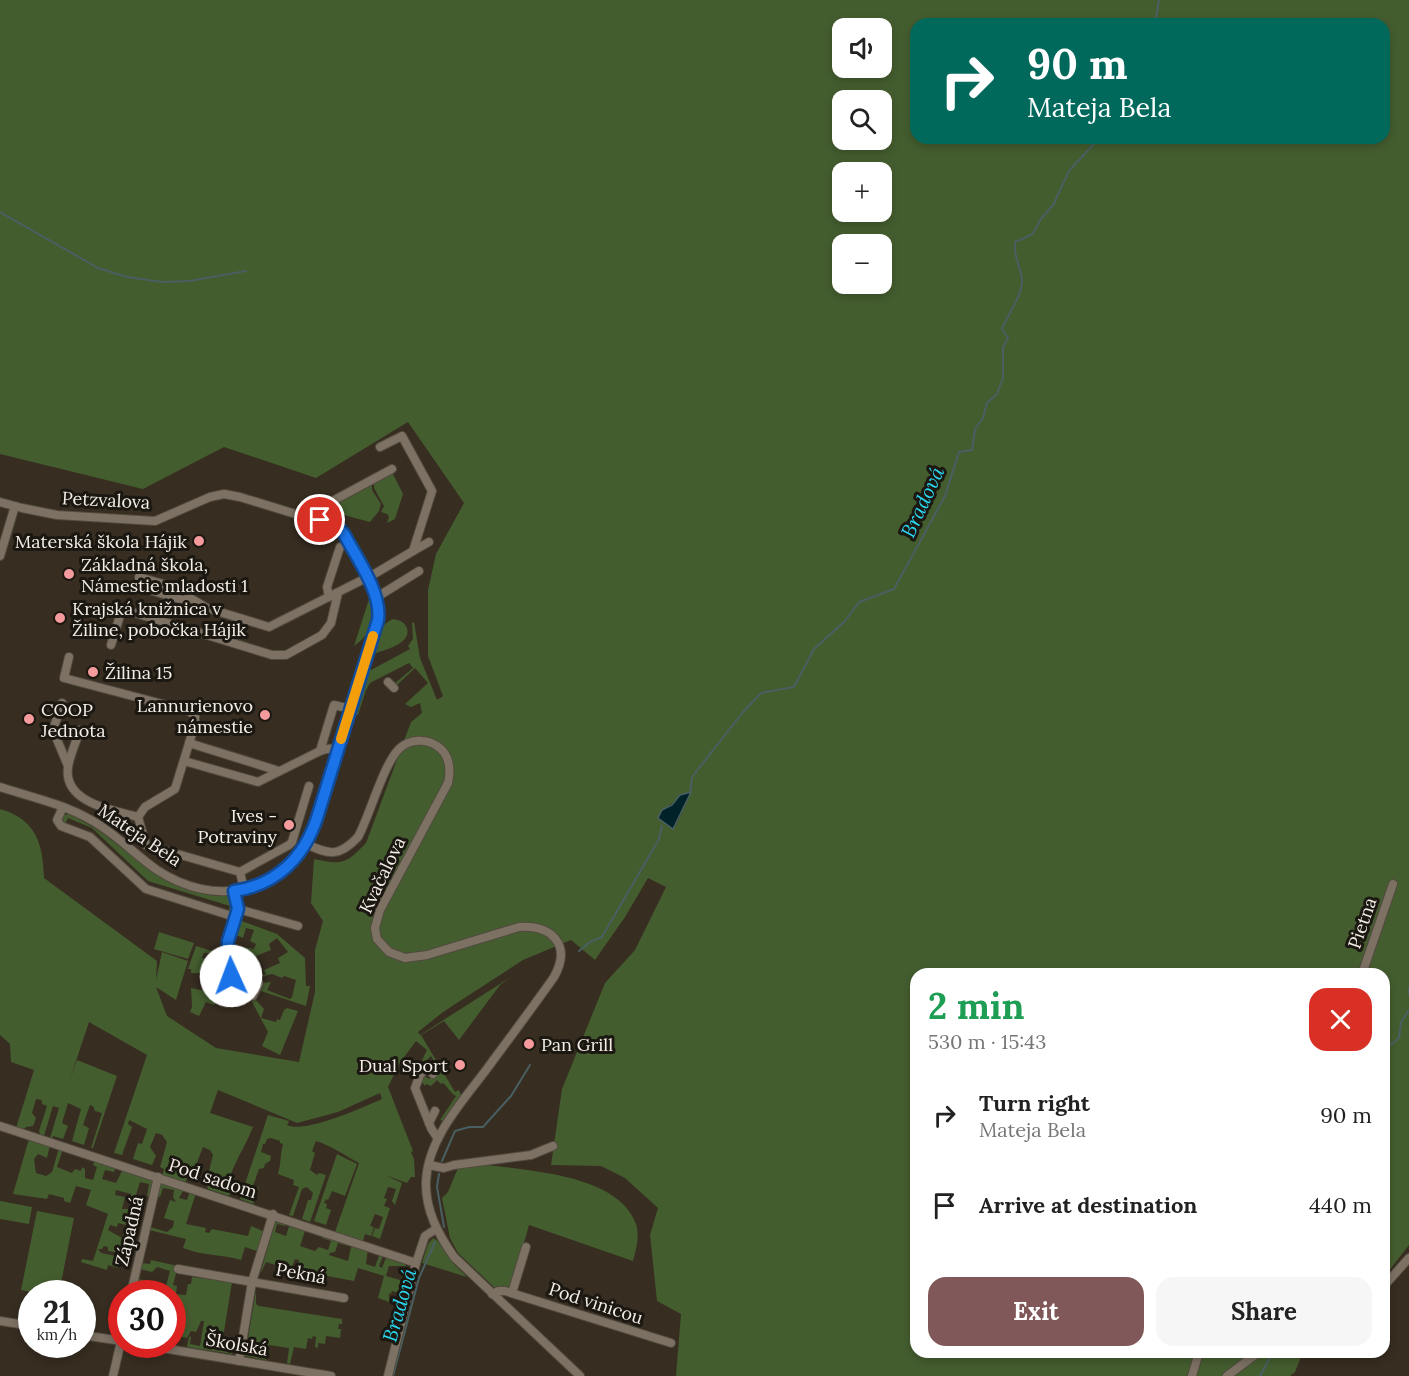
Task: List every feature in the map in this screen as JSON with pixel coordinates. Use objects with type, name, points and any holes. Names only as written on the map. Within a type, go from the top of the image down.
[{"type":"street","points":[[380,447],[402,436],[432,491],[413,551]]},
{"type":"street","points":[[316,519],[321,509],[327,504],[392,469]]},
{"type":"street","name":"Petzvalova","points":[[0,502],[57,514],[155,521],[210,496],[224,494],[316,519]]},
{"type":"street","points":[[0,556],[15,506]]},
{"type":"street","name":"Mateja Bela","points":[[0,787],[63,807],[96,823],[159,871],[195,888],[218,891],[239,890],[261,884],[281,873],[297,858],[306,844],[339,748],[380,611],[377,597],[367,577],[338,527],[316,519]]},
{"type":"street","points":[[137,581],[183,600],[190,598],[207,608],[269,627],[367,577],[429,542]]},
{"type":"street","points":[[111,645],[122,609],[272,655],[286,655],[327,630],[336,607],[333,595],[327,587],[340,547]]},
{"type":"street","points":[[377,597],[419,571]]},
{"type":"street","points":[[62,703],[53,730],[68,767],[71,782],[83,799],[138,817],[145,807],[174,791],[195,716],[189,711],[64,678],[69,657]]},
{"type":"street","points":[[320,752],[334,705],[351,709]]},
{"type":"street","points":[[68,767],[80,730]]},
{"type":"street","name":"Kvačalova","points":[[306,844],[331,853],[349,847],[358,837],[390,762],[398,750],[415,741],[434,743],[448,759],[450,771],[448,783],[380,910],[375,928],[377,939],[389,952],[405,958],[427,956],[519,927],[547,930],[558,944],[561,960],[554,977],[438,1139],[429,1165],[427,1196],[436,1229],[454,1257],[580,1376]]},
{"type":"street","points":[[189,744],[279,771]]},
{"type":"street","points":[[184,761],[258,782],[327,749],[339,748]]},
{"type":"street","points":[[236,958],[230,981],[232,990],[239,997],[253,996],[259,984],[256,976],[236,958],[228,946],[236,913],[240,872],[289,845],[309,786]]},
{"type":"street","points":[[305,799],[321,804]]},
{"type":"street","name":"Mateja Bela","points":[[63,807],[57,820],[61,826],[89,836],[146,889],[236,913]]},
{"type":"street","name":"Mateja Bela","points":[[138,817],[146,845],[240,872]]},
{"type":"street","points":[[138,856],[146,845]]},
{"type":"street","name":"Pietna","points":[[1364,968],[1393,884]]},
{"type":"street","points":[[236,913],[298,926]]},
{"type":"street","points":[[433,1074],[428,1066],[420,1075],[415,1088],[438,1139]]},
{"type":"street","points":[[429,1123],[435,1111]]},
{"type":"street","name":"Pod sadom","points":[[0,1126],[273,1214],[416,1263]]},
{"type":"street","points":[[429,1165],[446,1168],[531,1155],[553,1146]]},
{"type":"street","name":"Západná","points":[[135,1280],[158,1177]]},
{"type":"street","name":"Pekná","points":[[239,1361],[252,1282],[273,1214]]},
{"type":"street","points":[[388,1376],[416,1263],[425,1236],[436,1229]]},
{"type":"street","points":[[512,1293],[526,1247]]},
{"type":"street","points":[[1390,1279],[1409,1258]]},
{"type":"street","name":"Pekná","points":[[178,1269],[344,1298]]},
{"type":"street","name":"Pod vinicou","points":[[492,1294],[498,1291],[512,1293],[671,1343]]},
{"type":"street","points":[[0,1321],[18,1324]]},
{"type":"street","name":"Školská","points":[[186,1352],[331,1376]]},
{"type":"street","points":[[112,1376],[116,1358]]},
{"type":"street","points":[[1192,1376],[1197,1358]]},
{"type":"street","points":[[1227,1376],[1251,1358]]},
{"type":"green space","points":[[0,0],[1409,0],[1409,1245],[1390,1270],[1390,968],[910,968],[910,1358],[1301,1358],[1295,1372],[1290,1376],[676,1376],[681,1314],[657,1301],[650,1235],[658,1208],[625,1178],[601,1166],[551,1165],[562,1089],[605,983],[635,950],[666,887],[648,878],[625,917],[595,960],[571,940],[523,960],[443,1012],[418,1032],[420,1035],[514,975],[500,985],[459,1040],[444,1021],[421,1035],[455,1092],[459,1090],[461,1095],[442,1121],[440,1120],[456,1096],[437,1080],[431,1086],[426,1084],[424,1086],[420,1082],[424,1076],[429,1079],[439,1070],[431,1056],[425,1062],[422,1060],[427,1050],[416,1041],[399,1064],[388,1087],[413,1151],[411,1152],[414,1159],[415,1177],[411,1177],[407,1183],[385,1175],[402,1183],[395,1205],[392,1201],[396,1189],[388,1187],[384,1206],[390,1208],[380,1239],[372,1236],[375,1228],[379,1229],[383,1217],[375,1214],[370,1226],[374,1227],[371,1236],[365,1234],[363,1241],[335,1232],[359,1163],[316,1141],[312,1151],[315,1153],[310,1170],[317,1175],[319,1173],[326,1175],[310,1222],[302,1219],[308,1200],[311,1200],[313,1193],[307,1187],[302,1189],[293,1216],[289,1215],[299,1187],[293,1185],[294,1180],[278,1174],[283,1144],[271,1138],[263,1144],[261,1152],[271,1156],[264,1168],[259,1169],[253,1186],[259,1188],[253,1204],[240,1199],[268,1115],[289,1121],[287,1125],[306,1126],[362,1108],[382,1099],[380,1093],[338,1112],[297,1123],[218,1090],[210,1113],[253,1127],[230,1177],[235,1179],[229,1196],[208,1189],[213,1155],[210,1150],[203,1147],[196,1165],[202,1168],[197,1181],[188,1176],[185,1183],[162,1176],[164,1169],[160,1167],[167,1142],[162,1135],[156,1133],[150,1147],[156,1156],[152,1165],[133,1159],[138,1143],[142,1144],[147,1129],[129,1120],[128,1124],[132,1127],[122,1155],[114,1153],[147,1055],[89,1022],[69,1082],[77,1060],[117,1076],[93,1148],[91,1148],[102,1113],[95,1111],[90,1105],[83,1125],[89,1128],[84,1145],[72,1141],[81,1109],[68,1103],[62,1123],[68,1126],[63,1139],[53,1136],[52,1139],[50,1138],[59,1108],[53,1106],[44,1136],[40,1134],[47,1106],[42,1104],[42,1100],[36,1099],[32,1113],[36,1118],[33,1126],[23,1130],[16,1128],[34,1070],[11,1062],[10,1044],[0,1035],[0,809],[22,819],[35,834],[42,854],[44,878],[157,961],[156,980],[162,952],[188,961],[176,1000],[156,987],[167,1016],[216,1048],[299,1062],[315,992],[315,950],[323,921],[311,903],[314,859],[331,862],[343,861],[366,843],[411,722],[422,713],[420,703],[411,707],[405,704],[428,683],[415,668],[396,686],[394,684],[413,668],[409,663],[370,683],[358,715],[353,715],[367,669],[371,670],[410,649],[408,646],[413,639],[412,623],[414,622],[420,658],[437,700],[443,696],[428,656],[428,590],[436,554],[464,503],[408,422],[316,478],[224,447],[143,489],[0,454]],"holes":[[[691,793],[673,829],[662,810]]]},
{"type":"green space","points":[[392,472],[403,494],[395,519],[387,523],[389,517],[381,512],[384,506],[374,488],[374,483]]},
{"type":"green space","points":[[372,482],[372,490],[381,504],[379,511],[370,522],[329,511],[329,506]]},
{"type":"green space","points":[[372,594],[374,617],[370,629],[354,646],[370,596]]},
{"type":"green space","points":[[393,619],[405,624],[408,632],[406,637],[397,645],[372,654],[381,629]]},
{"type":"green space","points":[[70,814],[102,833],[147,867],[177,885],[209,895],[227,896],[233,903],[232,910],[228,912],[230,906],[148,881],[92,828],[68,818],[65,824],[63,815]]},
{"type":"green space","points":[[239,920],[277,934],[305,958],[306,986],[310,986],[306,1006],[261,991],[262,983],[271,982],[267,990],[290,999],[292,997],[296,980],[272,974],[259,977],[266,974],[264,970],[280,963],[278,958],[288,952],[277,938],[269,944],[271,950],[256,956],[249,964],[239,951],[243,947],[254,949],[256,944],[250,941],[254,930],[246,928],[243,938],[236,935],[233,942]]},
{"type":"green space","points":[[159,932],[194,943],[188,959],[154,949]]},
{"type":"green space","points":[[196,946],[228,956],[230,960],[204,953],[202,958],[205,959],[203,966],[214,969],[215,965],[227,968],[226,974],[191,973],[191,969],[188,969]]},
{"type":"green space","points":[[191,988],[218,990],[220,1001],[217,999],[214,1005],[206,1002],[199,1016],[190,1012]]},
{"type":"green space","points":[[255,999],[264,1009],[261,1018],[276,1022],[277,1019],[280,1020],[287,1008],[298,1011],[280,1055],[262,1046],[268,1032],[251,1000]]},
{"type":"green space","points":[[29,1139],[50,1145],[47,1158],[38,1154],[34,1159],[36,1173],[46,1176],[52,1172],[59,1148],[63,1149],[57,1167],[72,1173],[75,1169],[81,1171],[82,1167],[85,1169],[85,1178],[93,1180],[97,1167],[93,1165],[95,1160],[116,1167],[114,1172],[105,1170],[102,1179],[116,1183],[123,1169],[152,1178],[154,1182],[151,1196],[147,1196],[149,1184],[140,1182],[136,1195],[130,1198],[131,1194],[116,1190],[115,1195],[125,1197],[122,1209],[132,1209],[131,1216],[126,1225],[118,1223],[117,1227],[110,1225],[108,1230],[122,1238],[123,1234],[133,1236],[130,1247],[127,1246],[127,1249],[121,1247],[119,1253],[108,1251],[108,1247],[104,1246],[98,1249],[101,1253],[121,1257],[118,1268],[108,1265],[107,1270],[81,1262],[82,1259],[93,1261],[108,1214],[86,1205],[91,1190],[76,1186],[70,1203],[64,1201],[64,1198],[49,1194],[47,1199],[13,1194]]},
{"type":"green space","points":[[337,1154],[357,1164],[345,1196],[332,1191],[328,1200],[326,1199],[324,1203],[327,1204],[326,1208],[331,1210],[326,1225],[314,1221]]},
{"type":"green space","points":[[488,1165],[571,1178],[593,1185],[612,1195],[626,1208],[636,1224],[638,1238],[633,1261],[529,1225],[511,1289],[495,1288],[458,1253],[450,1238],[442,1198],[448,1192],[458,1168]]},
{"type":"green space","points":[[164,1182],[184,1189],[179,1198],[187,1200],[190,1191],[196,1193],[186,1224],[206,1228],[205,1232],[209,1233],[212,1229],[248,1236],[251,1226],[263,1231],[257,1251],[245,1247],[241,1260],[198,1252],[183,1248],[186,1239],[149,1230],[150,1227],[167,1232],[173,1227],[174,1221],[164,1218],[170,1200],[176,1202],[173,1197],[174,1190],[163,1188],[160,1197],[157,1196],[160,1185]]},
{"type":"green space","points":[[0,1201],[32,1207],[29,1224],[0,1219]]},
{"type":"green space","points":[[37,1211],[74,1218],[62,1280],[23,1280]]},
{"type":"green space","points":[[276,1219],[287,1222],[285,1226],[277,1224],[275,1232],[286,1236],[290,1223],[306,1228],[300,1246],[315,1251],[319,1247],[328,1250],[331,1241],[322,1238],[323,1234],[349,1242],[348,1246],[338,1243],[335,1252],[329,1255],[348,1261],[352,1243],[368,1248],[366,1264],[375,1267],[380,1253],[384,1254],[379,1266],[382,1268],[387,1255],[409,1262],[405,1266],[389,1266],[386,1276],[407,1282],[403,1294],[392,1291],[391,1294],[389,1293],[389,1302],[378,1298],[384,1276],[358,1268],[354,1281],[300,1271],[297,1268],[299,1260],[295,1259],[291,1270],[266,1262],[260,1275]]},
{"type":"green space","points":[[433,1238],[467,1277],[422,1263],[428,1244]]},
{"type":"green space","points":[[151,1260],[178,1266],[174,1280],[168,1280],[170,1271],[157,1267],[152,1272],[140,1269],[142,1263],[150,1264]]},
{"type":"green space","points":[[192,1277],[232,1282],[221,1350],[232,1352],[232,1354],[187,1347],[191,1336],[190,1344],[200,1346],[204,1321],[201,1321],[196,1332],[191,1331],[187,1338],[186,1295]]},
{"type":"green space","points":[[256,1291],[256,1304],[259,1306],[342,1319],[342,1324],[339,1324],[338,1329],[341,1329],[340,1338],[326,1336],[325,1344],[318,1343],[318,1348],[315,1347],[316,1337],[308,1338],[306,1349],[294,1347],[290,1364],[287,1363],[289,1348],[269,1345],[266,1360],[245,1356]]},
{"type":"water","points":[[691,792],[673,829],[658,818],[662,810],[672,805],[680,795]]},
{"type":"waterway","name":"Bradová","points":[[1156,18],[1159,0]]},
{"type":"waterway","name":"Bradová","points":[[690,794],[692,777],[743,712],[761,693],[794,687],[814,649],[845,621],[859,602],[894,589],[945,496],[959,452],[972,450],[975,429],[983,418],[987,403],[997,394],[1003,378],[1003,347],[1008,338],[1002,329],[1017,299],[1022,280],[1015,253],[1015,242],[1033,234],[1040,220],[1053,205],[1069,171],[1094,144]]},
{"type":"waterway","points":[[0,212],[98,268],[127,277],[162,282],[189,281],[246,271]]},
{"type":"waterway","points":[[579,951],[590,942],[602,937],[659,839],[662,826]]},
{"type":"waterway","points":[[1409,988],[1409,994]]},
{"type":"waterway","points":[[1390,1045],[1399,1038],[1401,1022],[1409,1010]]},
{"type":"waterway","name":"Bradová","points":[[442,1161],[455,1131],[469,1127],[483,1127],[511,1096],[530,1065]]},
{"type":"waterway","name":"Bradová","points":[[439,1174],[437,1187],[444,1227]]},
{"type":"waterway","name":"Bradová","points":[[393,1376],[419,1278],[435,1242]]},
{"type":"waterway","points":[[1260,1376],[1270,1358]]},
{"type":"slow traffic","points":[[341,739],[373,636]]},
{"type":"place","name":"Materská škola Hájik","points":[[199,541]]},
{"type":"place","name":"Základná škola, Námestie mladosti 1","points":[[69,574]]},
{"type":"place","name":"Krajská knižnica v Žiline, pobočka Hájik","points":[[60,618]]},
{"type":"place","name":"Žilina 15","points":[[93,672]]},
{"type":"place","name":"Lannurienovo námestie","points":[[265,715]]},
{"type":"place","name":"COOP Jednota","points":[[29,719]]},
{"type":"place","name":"Ives - Potraviny","points":[[289,825]]},
{"type":"place","name":"Pan Grill","points":[[529,1044]]},
{"type":"place","name":"Dual Sport","points":[[460,1065]]},
{"type":"route","points":[[231,976],[236,958],[228,946],[228,941],[238,909],[234,891],[254,887],[281,873],[297,858],[306,844],[317,818],[380,611],[372,586],[344,534],[338,527],[320,520]]}]
